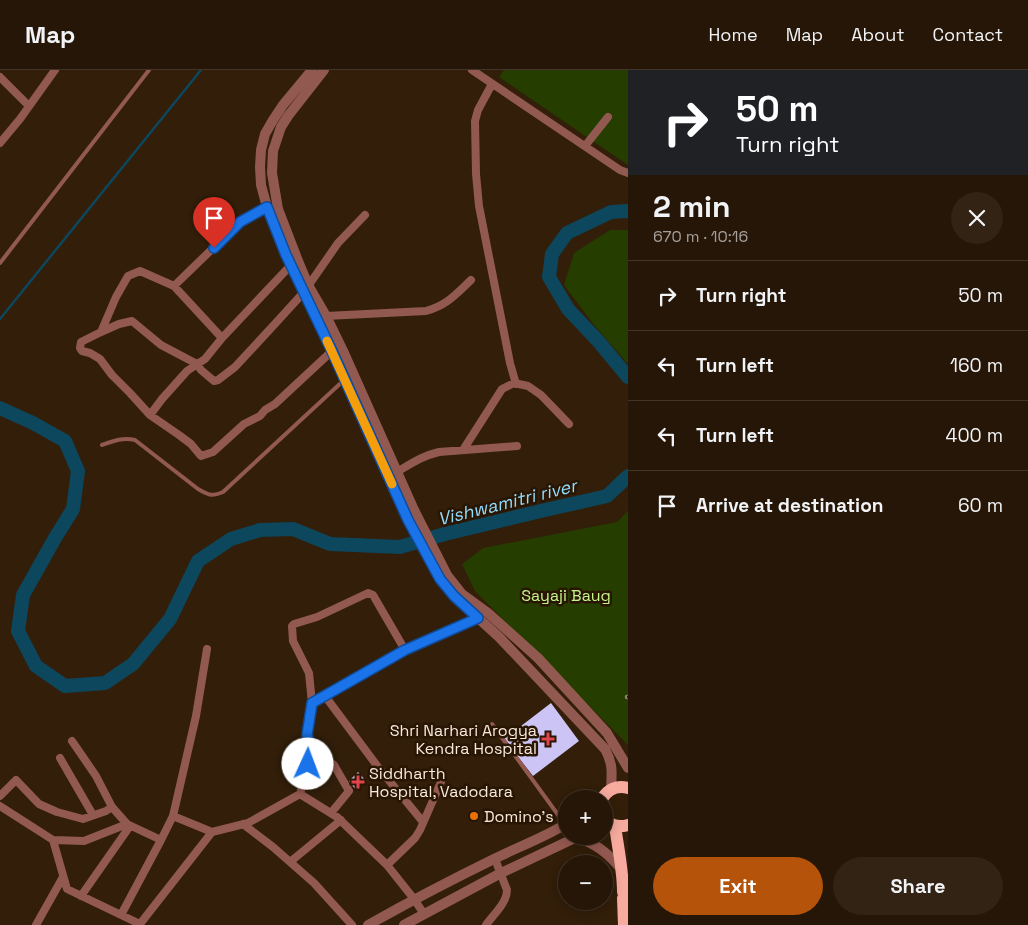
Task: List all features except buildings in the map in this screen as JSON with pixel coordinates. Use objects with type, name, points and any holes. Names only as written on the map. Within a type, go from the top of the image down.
[{"type":"highway","points":[[611,789],[627,785]]},
{"type":"highway","points":[[613,824],[621,827],[628,825]]},
{"type":"highway","points":[[613,842],[626,896],[624,925]]},
{"type":"street","points":[[0,143],[56,70]]},
{"type":"street","points":[[312,70],[283,106],[266,134],[261,150],[261,185],[267,207],[291,266],[326,316],[344,352],[454,596],[499,637],[605,749],[611,765],[611,789]]},
{"type":"street","points":[[324,70],[281,127],[273,151],[272,161],[273,184],[278,209],[306,288],[332,351],[408,520],[444,577],[538,658],[607,733],[628,768]]},
{"type":"street","points":[[472,70],[620,170],[628,173]]},
{"type":"street","points":[[0,77],[29,106]]},
{"type":"street","points":[[492,84],[478,110],[475,121],[476,174],[479,206],[510,363],[516,384]]},
{"type":"street","points":[[585,146],[608,117]]},
{"type":"street","points":[[174,286],[240,222],[267,207]]},
{"type":"street","points":[[332,351],[275,404],[265,410],[260,416],[244,424],[213,452],[201,456],[191,444],[150,415],[112,375],[100,359],[90,353],[82,352],[80,348],[81,342],[119,324],[132,321],[161,345],[197,364],[214,381],[218,380],[235,367],[306,288],[338,243],[365,215]]},
{"type":"street","points":[[150,415],[187,371],[205,359],[222,338],[291,266]]},
{"type":"street","points":[[101,332],[116,297],[128,276],[140,271],[174,286],[222,338]]},
{"type":"street","points":[[326,316],[426,312],[438,308],[449,301],[471,280]]},
{"type":"street","points":[[463,450],[502,389],[514,383],[528,386],[541,395],[569,424]]},
{"type":"street","points":[[397,472],[426,455],[439,452],[517,446]]},
{"type":"street","points":[[331,813],[349,791],[334,765],[312,749],[307,735],[312,703],[309,673],[293,641],[292,626],[317,617],[368,593],[373,595],[405,650]]},
{"type":"street","points":[[312,703],[405,650],[478,618]]},
{"type":"street","points":[[121,915],[173,816],[196,716],[207,649]]},
{"type":"street","points":[[325,696],[378,767],[423,822]]},
{"type":"street","points":[[72,741],[96,776],[112,807],[128,825],[161,840]]},
{"type":"street","points":[[173,816],[212,832],[248,823],[300,794],[312,749]]},
{"type":"street","points":[[60,758],[93,815]]},
{"type":"street","points":[[0,796],[16,780],[39,804],[57,812],[83,819],[112,807]]},
{"type":"street","points":[[387,865],[415,838],[441,782]]},
{"type":"street","points":[[300,794],[341,820],[387,865],[424,914]]},
{"type":"street","points":[[0,806],[53,840],[84,841],[128,825]]},
{"type":"street","points":[[290,862],[341,820]]},
{"type":"street","points":[[243,824],[314,883],[352,925]]},
{"type":"street","points":[[82,896],[128,825]]},
{"type":"street","points":[[368,925],[414,899],[558,829]]},
{"type":"street","points":[[53,840],[67,889],[140,924],[212,832]]},
{"type":"street","points":[[404,925],[500,873],[561,845]]},
{"type":"street","points":[[594,845],[612,858],[621,869]]},
{"type":"street","points":[[486,925],[507,895],[507,890],[495,859]]},
{"type":"street","points":[[36,925],[63,878]]},
{"type":"lane","points":[[0,263],[149,70]]},
{"type":"lane","points":[[102,445],[119,439],[128,438],[135,440],[198,489],[208,495],[215,496],[223,492],[345,380]]},
{"type":"lane","points":[[492,724],[558,813]]},
{"type":"green space","points":[[504,70],[628,70],[628,165],[499,77]]},
{"type":"green space","points":[[610,230],[628,230],[628,364],[594,325],[564,285],[574,253]]},
{"type":"green space","name":"Sayaji Baug","points":[[628,511],[628,745],[475,591],[462,564],[483,548],[617,522]]},
{"type":"waterway","points":[[0,319],[201,70]]},
{"type":"waterway","name":"Vishwamitri river","points":[[628,211],[611,212],[567,233],[552,254],[549,277],[568,309],[628,377]]},
{"type":"waterway","name":"Vishwamitri river","points":[[0,408],[33,423],[65,441],[78,471],[73,509],[23,595],[18,631],[36,666],[65,686],[105,683],[133,664],[170,619],[198,561],[231,539],[260,530],[293,529],[330,544],[400,547],[445,534],[607,496],[628,476]]},
{"type":"slow traffic","points":[[327,341],[392,484]]},
{"type":"place","name":"Shri Narhari Arogya Kendra Hospital","points":[[548,739]]},
{"type":"place","name":"Siddharth Hospital, Vadodara","points":[[358,782]]},
{"type":"place","name":"Domino's","points":[[474,816]]},
{"type":"route","points":[[214,248],[240,222],[267,207],[286,255],[332,351],[408,520],[440,579],[454,596],[478,618],[405,650],[312,703],[307,735],[312,749],[308,764]]}]
